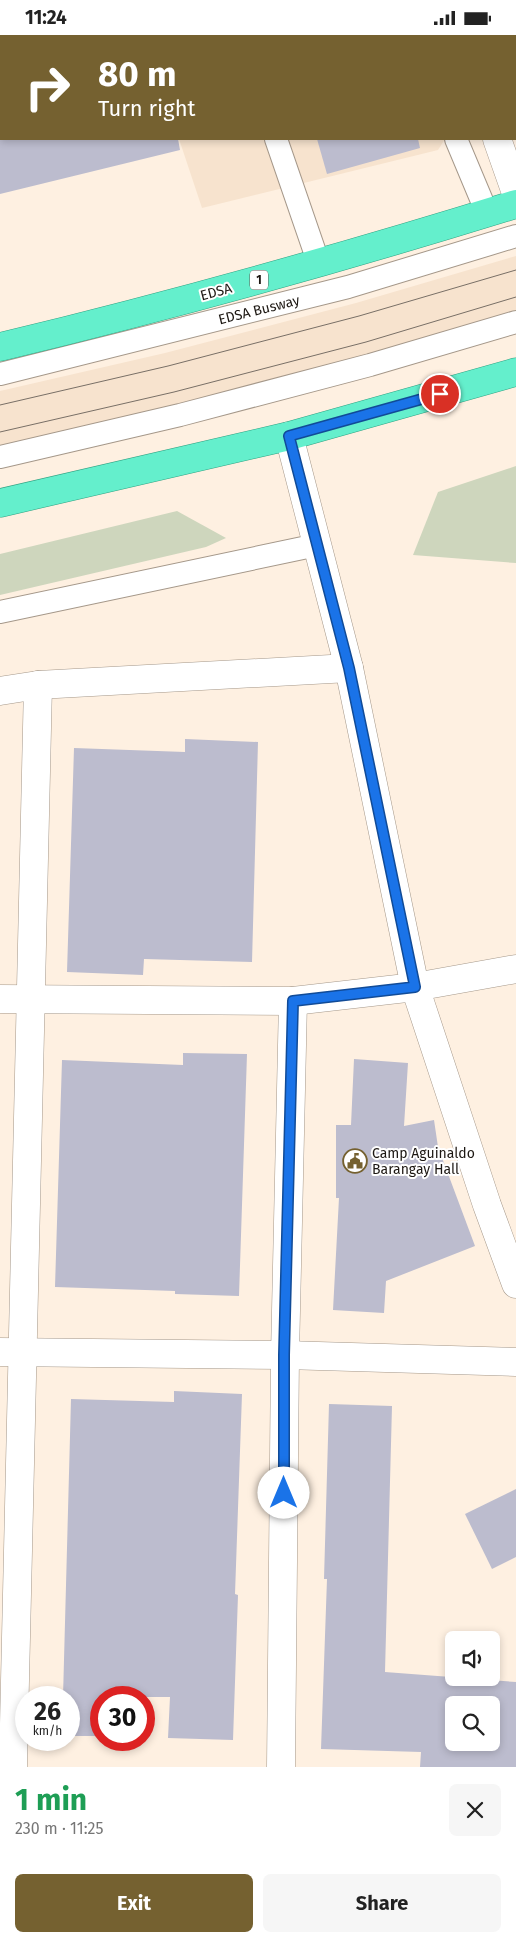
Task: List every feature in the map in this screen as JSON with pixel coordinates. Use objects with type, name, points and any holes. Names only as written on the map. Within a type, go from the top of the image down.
[{"type":"highway","name":"EDSA","points":[[0,347],[195,298],[319,264],[516,204]]},
{"type":"highway","points":[[0,503],[289,436],[516,372]]},
{"type":"street","points":[[497,140],[516,193]]},
{"type":"street","points":[[289,436],[349,668],[415,987],[486,1205],[516,1284]]},
{"type":"street","points":[[0,691],[38,685],[349,668]]},
{"type":"street","points":[[13,1767],[11,1352],[32,1000],[38,685]]},
{"type":"street","points":[[0,999],[293,1001],[415,987],[516,969]]},
{"type":"street","points":[[282,1767],[284,1355],[293,1001]]},
{"type":"street","points":[[11,1352],[284,1355],[516,1362]]},
{"type":"lane","points":[[276,140],[319,264]]},
{"type":"lane","points":[[456,140],[487,213]]},
{"type":"lane","name":"EDSA Busway","points":[[0,374],[348,287],[516,236]]},
{"type":"lane","points":[[0,457],[180,415],[370,365],[516,322]]},
{"type":"lane","points":[[0,612],[317,545]]},
{"type":"shaded area","points":[[179,140],[444,140],[438,150],[202,208]]},
{"type":"shaded area","points":[[516,256],[516,311],[369,355],[177,405],[0,447],[0,391],[165,353],[356,303]]},
{"type":"green space","points":[[516,466],[516,563],[413,555],[438,492]]},
{"type":"green space","points":[[177,511],[226,538],[206,547],[0,595],[0,554]]},
{"type":"building","points":[[0,140],[178,140],[180,150],[0,194]]},
{"type":"building","points":[[317,140],[418,140],[420,148],[327,174]]},
{"type":"building","points":[[185,739],[258,742],[252,962],[144,959],[143,975],[67,972],[74,748],[185,752]]},
{"type":"building","points":[[183,1053],[247,1054],[239,1296],[175,1294],[175,1291],[55,1287],[62,1060],[183,1065]]},
{"type":"building","points":[[354,1059],[408,1063],[404,1126],[434,1120],[438,1147],[475,1246],[386,1281],[384,1313],[333,1310],[339,1198],[336,1198],[336,1125],[351,1125]]},
{"type":"building","points":[[174,1391],[242,1394],[235,1594],[238,1595],[233,1740],[168,1738],[170,1697],[155,1697],[155,1686],[90,1686],[90,1736],[80,1736],[80,1686],[63,1686],[71,1399],[174,1402]]},
{"type":"building","points":[[329,1404],[392,1406],[385,1672],[445,1677],[445,1686],[500,1686],[500,1681],[516,1682],[516,1767],[420,1767],[421,1752],[321,1749],[327,1579],[324,1579]]},
{"type":"building","points":[[516,1489],[516,1557],[492,1569],[465,1514]]},
{"type":"tram line","points":[[0,405],[168,366],[359,316],[516,270]]},
{"type":"tram line","points":[[0,432],[174,392],[366,342],[516,297]]},
{"type":"place","name":"Camp Aguinaldo Barangay Hall","points":[[355,1161]]},
{"type":"route","points":[[284,1493],[284,1355],[293,1001],[415,987],[349,668],[289,436],[440,394]]}]
